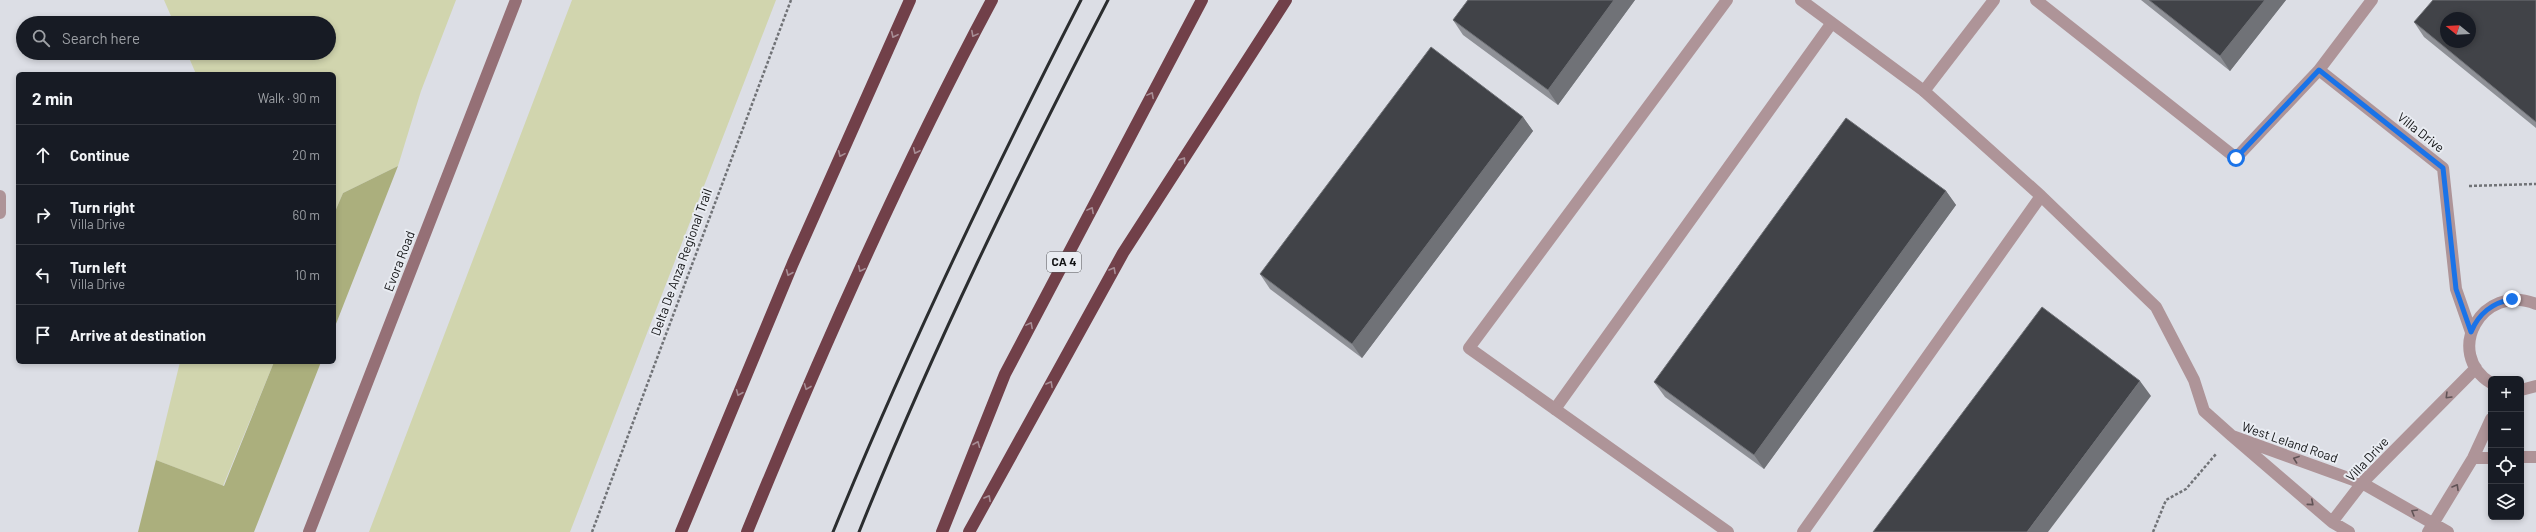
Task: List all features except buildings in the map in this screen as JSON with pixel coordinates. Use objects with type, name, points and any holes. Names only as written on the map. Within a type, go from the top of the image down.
[{"type":"highway","points":[[681,532],[793,263],[910,0]]},
{"type":"highway","points":[[748,532],[813,370],[950,80],[992,0]]},
{"type":"highway","name":"CA 4","points":[[942,532],[1005,374],[1202,0]]},
{"type":"highway","points":[[969,532],[1123,253],[1286,0]]},
{"type":"street","name":"Evora Road","points":[[309,532],[516,0]]},
{"type":"street","points":[[1727,0],[1469,348],[1728,532]]},
{"type":"street","points":[[1800,0],[1924,91],[2042,196],[2156,307],[2194,380],[2204,411],[2232,436]]},
{"type":"street","points":[[1924,91],[1994,0]]},
{"type":"street","points":[[2036,0],[2236,158],[2319,70],[2372,0]]},
{"type":"street","points":[[1555,409],[1831,24]]},
{"type":"street","name":"Villa Drive","points":[[2319,70],[2443,168],[2456,289],[2471,332],[2470,351],[2476,368],[2488,381]]},
{"type":"street","points":[[0,196],[0,213]]},
{"type":"street","points":[[1803,532],[2042,196]]},
{"type":"street","name":"Villa Drive","points":[[2471,332],[2480,316],[2500,301],[2512,299],[2526,300],[2536,304]]},
{"type":"street","name":"Villa Drive","points":[[2332,522],[2362,483],[2476,368]]},
{"type":"street","points":[[2431,528],[2473,458],[2488,426]]},
{"type":"street","name":"West Leland Road","points":[[2232,436],[2362,483],[2431,528],[2448,532]]},
{"type":"street","name":"West Leland Road","points":[[2232,436],[2332,522],[2349,532]]},
{"type":"street","points":[[2524,457],[2536,456]]},
{"type":"street","points":[[2473,458],[2488,458]]},
{"type":"path","name":"Delta De Anza Regional Trail","points":[[592,532],[791,0]]},
{"type":"path","points":[[2445,187],[2536,184]]},
{"type":"path","points":[[2153,532],[2166,500],[2186,489],[2232,436]]},
{"type":"green space","points":[[164,0],[456,0],[421,91],[398,166],[343,193],[336,209],[336,72],[195,72],[190,60],[336,60],[336,16],[171,16]]},
{"type":"green space","points":[[572,0],[776,0],[570,532],[369,532]]},
{"type":"green space","points":[[398,166],[336,324],[336,209],[343,193]]},
{"type":"green space","points":[[180,364],[273,364],[223,486],[156,460]]},
{"type":"green space","points":[[273,364],[320,364],[254,532],[138,532],[156,460],[224,486]]},
{"type":"railway","points":[[833,532],[890,397],[951,263],[1081,0]]},
{"type":"railway","points":[[859,532],[916,397],[977,263],[1041,131],[1108,0]]},
{"type":"route","points":[[2236,158],[2319,70],[2443,168],[2456,289],[2471,332],[2474,324],[2489,307],[2500,301],[2512,299]]}]
